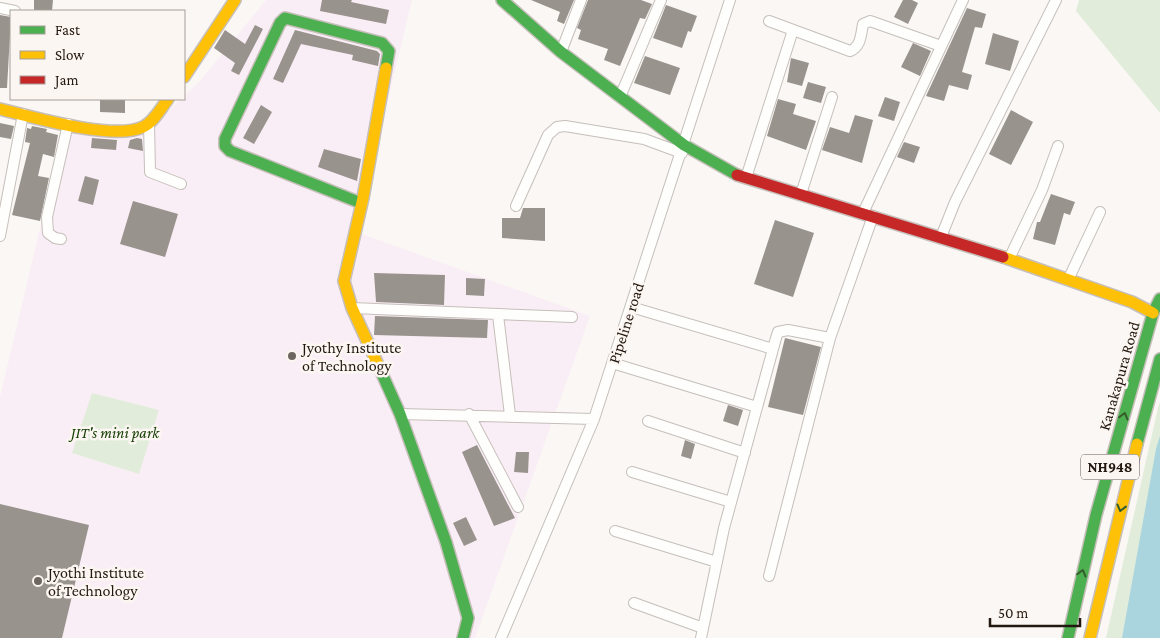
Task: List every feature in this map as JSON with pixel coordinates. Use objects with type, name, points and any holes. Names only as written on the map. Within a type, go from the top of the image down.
[{"type":"main road","points":[[188,62],[235,0]]},
{"type":"main road","points":[[502,0],[561,52],[683,149],[732,174],[1009,259],[1132,302],[1153,313]]},
{"type":"main road","points":[[361,203],[230,151],[225,146],[225,139],[280,23],[286,18],[382,43],[388,48],[387,64],[361,203],[345,274],[345,287],[352,308],[400,414],[446,542],[468,618],[463,638]]},
{"type":"main road","points":[[0,109],[68,124],[105,130],[129,130],[142,128],[167,100]]},
{"type":"main road","name":"Kanakapura Road","points":[[1068,638],[1077,593],[1153,313],[1160,299]]},
{"type":"main road","name":"Kanakapura Road","points":[[1090,638],[1151,386],[1160,359]]},
{"type":"street","points":[[561,52],[581,0]]},
{"type":"street","points":[[620,97],[661,0]]},
{"type":"street","name":"Pipeline road","points":[[501,638],[594,418],[730,0]]},
{"type":"street","points":[[769,576],[830,338],[868,215],[963,0]]},
{"type":"street","points":[[941,237],[955,202],[1056,0]]},
{"type":"street","points":[[769,20],[850,51],[855,49],[859,43],[863,24],[870,21],[942,46]]},
{"type":"street","points":[[746,178],[793,30]]},
{"type":"street","points":[[801,194],[832,97]]},
{"type":"street","points":[[0,236],[1,222],[23,114]]},
{"type":"street","points":[[149,122],[150,172],[181,184]]},
{"type":"street","points":[[60,239],[48,233],[47,217],[68,124]]},
{"type":"street","points":[[516,206],[548,135],[557,127],[565,126],[644,139],[683,149]]},
{"type":"street","points":[[1009,259],[1042,190],[1058,146]]},
{"type":"street","points":[[1068,280],[1100,212]]},
{"type":"street","points":[[630,307],[773,349]]},
{"type":"street","points":[[352,308],[572,317]]},
{"type":"street","points":[[498,315],[510,415]]},
{"type":"street","points":[[634,603],[702,633],[731,502],[778,332],[788,330],[830,338]]},
{"type":"street","points":[[612,363],[757,407]]},
{"type":"street","points":[[400,414],[594,418]]},
{"type":"street","points":[[469,414],[518,507]]},
{"type":"street","points":[[648,421],[745,452]]},
{"type":"street","points":[[632,472],[731,502]]},
{"type":"street","points":[[615,531],[717,562]]},
{"type":"shaded area","name":"Jyothy Institute of Technology","points":[[266,0],[412,0],[356,232],[590,316],[475,638],[0,638],[0,397],[64,127],[143,133],[180,100],[185,100],[185,95],[200,81]]},
{"type":"green space","points":[[1079,0],[1160,0],[1160,113],[1076,11]]},
{"type":"green space","name":"JIT's mini park","points":[[92,393],[159,410],[139,474],[72,453]]},
{"type":"green space","points":[[1160,402],[1160,638],[1106,638],[1158,408]]},
{"type":"water","points":[[1160,436],[1160,638],[1122,638],[1156,449]]},
{"type":"building","points":[[34,0],[53,0],[52,10],[34,10]]},
{"type":"building","points":[[322,0],[352,0],[351,2],[389,10],[386,24],[320,11]]},
{"type":"building","points":[[531,0],[574,0],[564,24],[557,21],[560,12]]},
{"type":"building","points":[[588,0],[641,0],[652,4],[645,19],[640,18],[620,66],[604,60],[608,49],[578,39],[581,30],[577,28]]},
{"type":"building","points":[[903,0],[912,0],[918,3],[908,24],[894,17]]},
{"type":"building","points":[[666,5],[697,16],[691,32],[688,31],[682,48],[653,38]]},
{"type":"building","points":[[967,8],[986,14],[982,28],[975,27],[962,72],[972,75],[968,90],[949,85],[944,101],[926,96]]},
{"type":"building","points":[[0,15],[10,17],[10,35],[7,88],[0,88]]},
{"type":"building","points":[[255,25],[263,29],[239,75],[231,71],[235,63],[214,48],[225,30],[245,44]]},
{"type":"building","points":[[295,30],[377,51],[380,54],[378,66],[352,60],[353,55],[301,44],[283,83],[273,79]]},
{"type":"building","points":[[993,33],[1019,41],[1010,71],[985,64]]},
{"type":"building","points":[[913,43],[931,51],[920,76],[901,67]]},
{"type":"building","points":[[645,56],[680,68],[670,95],[634,83]]},
{"type":"building","points":[[791,58],[809,63],[802,86],[787,82]]},
{"type":"building","points":[[808,82],[826,87],[821,103],[803,98]]},
{"type":"building","points":[[885,97],[900,102],[894,121],[878,116]]},
{"type":"building","points":[[778,99],[796,104],[793,114],[816,121],[806,150],[767,136]]},
{"type":"building","points":[[100,100],[125,100],[125,113],[100,112]]},
{"type":"building","points":[[261,105],[272,112],[254,144],[243,138]]},
{"type":"building","points":[[1011,110],[1033,122],[1011,165],[989,154]]},
{"type":"building","points":[[855,115],[873,120],[862,163],[822,150],[830,127],[849,133]]},
{"type":"building","points":[[0,123],[14,126],[11,139],[0,137]]},
{"type":"building","points":[[32,126],[47,129],[46,132],[58,135],[54,157],[43,154],[38,176],[49,178],[40,221],[12,215],[30,143],[25,142],[27,128],[31,129]]},
{"type":"building","points":[[92,138],[117,140],[116,150],[91,148]]},
{"type":"building","points":[[142,139],[143,151],[128,148],[130,140]]},
{"type":"building","points":[[904,142],[920,147],[914,163],[897,157]]},
{"type":"building","points":[[324,149],[361,159],[357,181],[318,167]]},
{"type":"building","points":[[85,176],[99,180],[93,205],[78,201]]},
{"type":"building","points":[[1051,194],[1075,202],[1070,215],[1064,213],[1055,245],[1033,239],[1037,222],[1040,222]]},
{"type":"building","points":[[133,201],[178,214],[165,257],[120,244]]},
{"type":"building","points":[[523,208],[545,208],[545,241],[502,238],[502,218],[520,218]]},
{"type":"building","points":[[775,220],[814,233],[793,297],[754,284]]},
{"type":"building","points":[[374,273],[445,275],[444,305],[376,302]]},
{"type":"building","points":[[466,278],[485,279],[484,296],[466,295]]},
{"type":"building","points":[[375,316],[488,320],[487,338],[374,335]]},
{"type":"building","points":[[785,338],[821,347],[803,415],[768,407]]},
{"type":"building","points":[[728,405],[743,410],[738,426],[723,421]]},
{"type":"building","points":[[685,440],[695,444],[691,459],[681,456]]},
{"type":"building","points":[[477,445],[515,518],[494,526],[462,452]]},
{"type":"building","points":[[516,452],[529,452],[528,473],[514,472]]},
{"type":"building","name":"Jyothi Institute of Technology","points":[[0,504],[89,525],[62,638],[0,638]]},
{"type":"building","points":[[466,517],[477,540],[464,546],[453,523]]},
{"type":"traffic: fast","points":[[502,0],[561,52],[684,145],[737,175]]},
{"type":"traffic: fast","points":[[361,203],[230,151],[225,146],[225,139],[280,23],[285,18],[382,43],[389,51],[386,68]]},
{"type":"traffic: fast","points":[[1068,638],[1096,515],[1153,313],[1160,299]]},
{"type":"traffic: fast","points":[[1137,444],[1160,359]]},
{"type":"traffic: fast","points":[[379,367],[400,414],[446,542],[468,618],[463,638]]},
{"type":"traffic: slow","points":[[185,75],[235,0]]},
{"type":"traffic: slow","points":[[379,367],[352,308],[344,281],[363,198],[386,68]]},
{"type":"traffic: slow","points":[[0,109],[93,130],[130,131],[151,122],[167,100]]},
{"type":"traffic: slow","points":[[1003,257],[1132,302],[1153,313]]},
{"type":"traffic: slow","points":[[1090,638],[1137,444]]},
{"type":"traffic: jam","points":[[737,175],[1003,257]]},
{"type":"place","name":"Jyothy Institute of Technology","points":[[292,356]]},
{"type":"place","name":"Jyothi Institute of Technology","points":[[38,581]]}]
